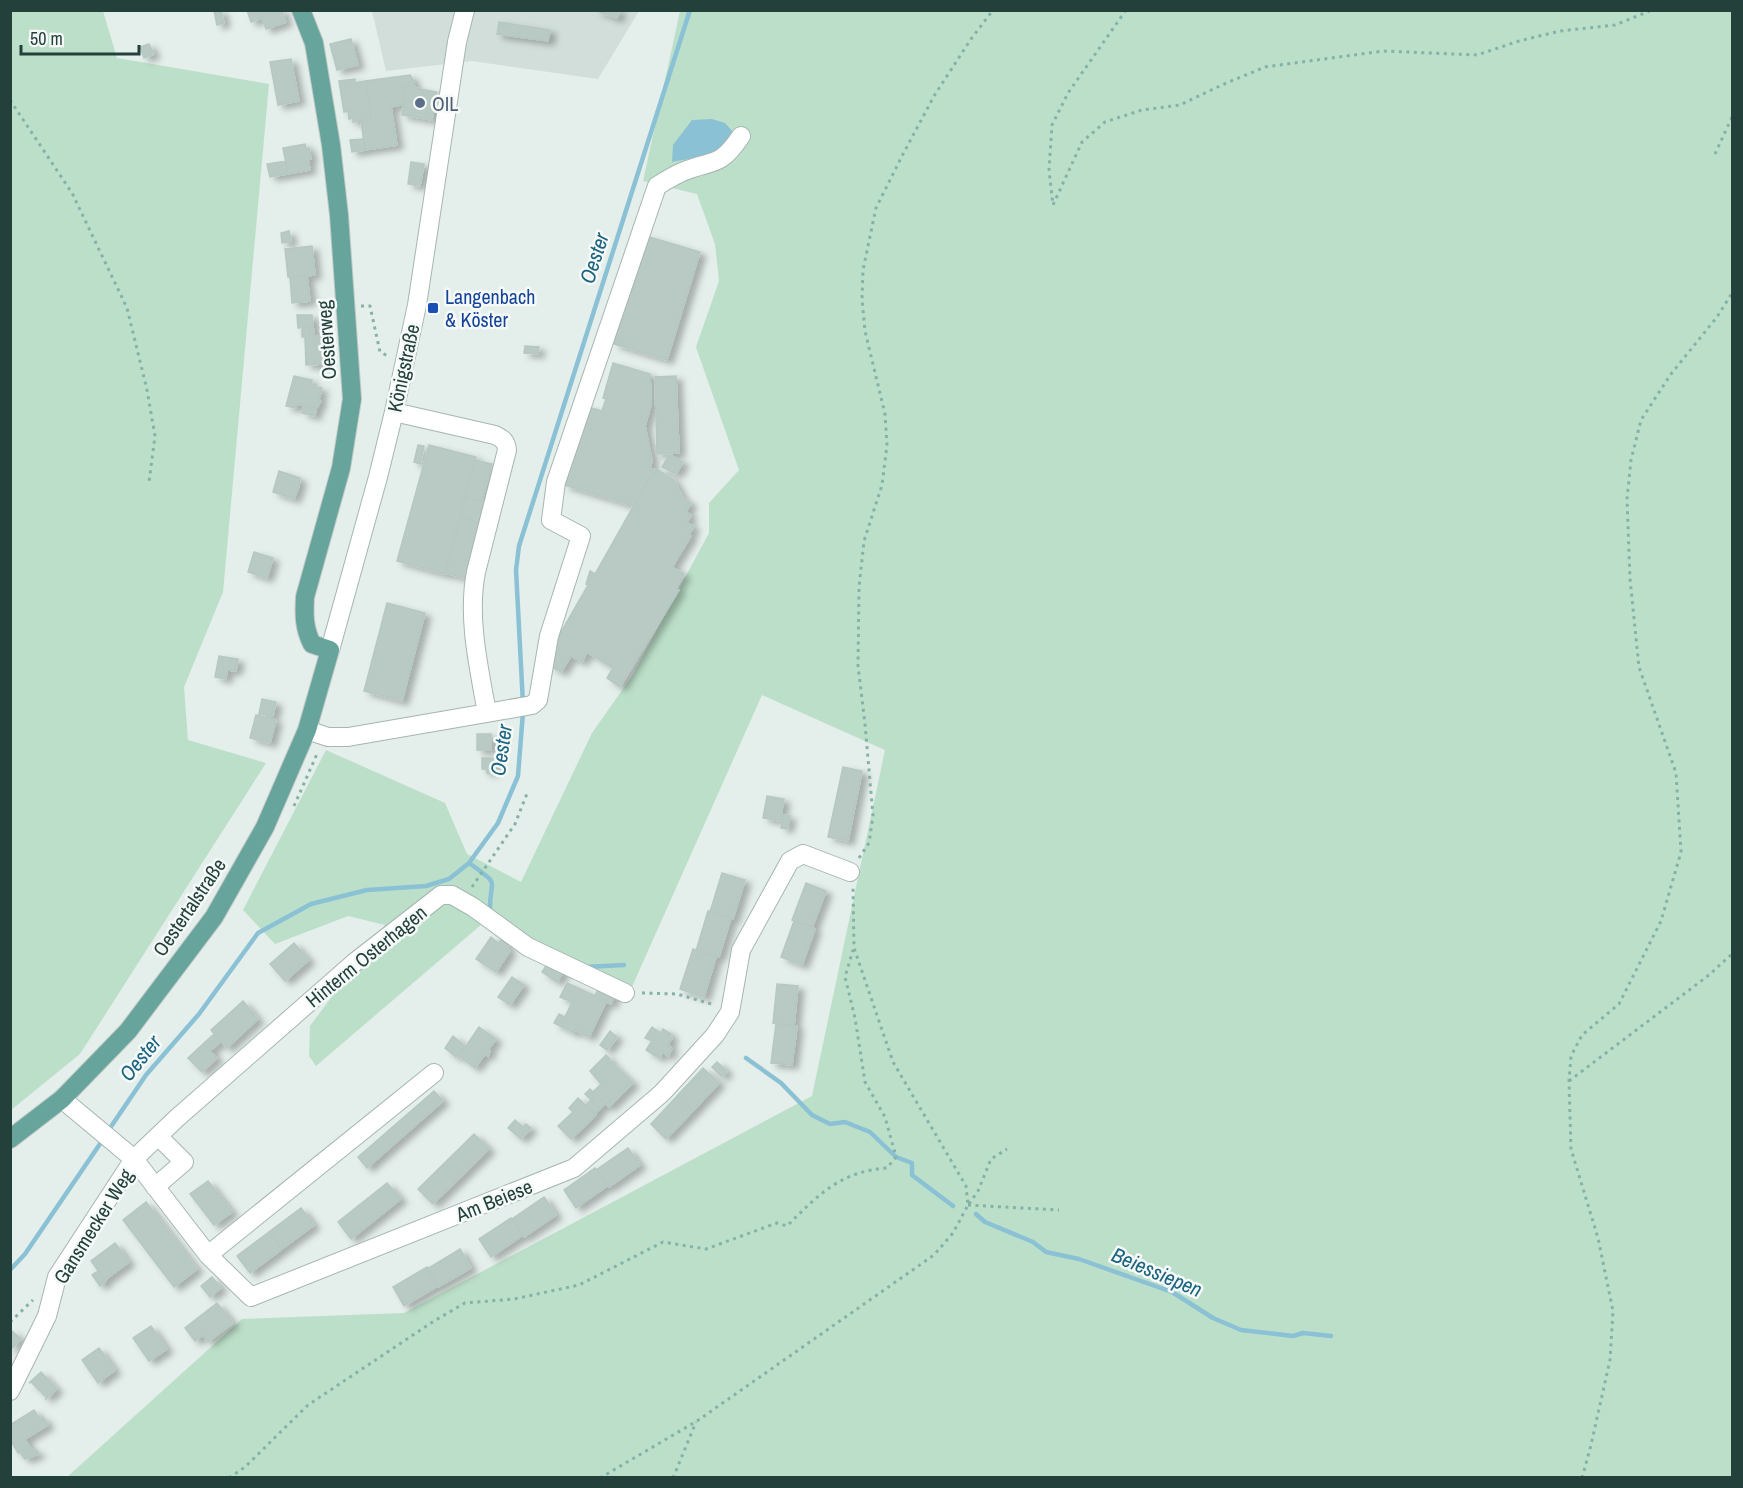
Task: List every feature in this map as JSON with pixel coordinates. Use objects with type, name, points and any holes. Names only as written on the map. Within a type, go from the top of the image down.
[{"type":"main road","name":"Oesterweg","points":[[302,10],[314,43],[331,145],[352,377],[350,418],[341,468],[305,597],[303,619],[312,644],[330,650]]},
{"type":"main road","name":"Oestertalstraße","points":[[10,1139],[62,1099],[128,1031],[214,917],[266,827],[307,730],[330,650]]},
{"type":"street","name":"Königstraße","points":[[330,650],[394,412],[417,305],[457,42],[465,10]]},
{"type":"street","points":[[307,730],[328,737],[348,737],[508,711],[532,705],[538,700],[549,636],[581,536],[551,520],[556,482],[657,186],[683,172],[713,164],[730,153],[741,136]]},
{"type":"street","points":[[394,412],[495,435],[503,438],[506,443],[507,450],[473,589],[473,617],[487,713]]},
{"type":"street","name":"Am Beiese","points":[[62,1099],[129,1156],[208,1256],[251,1298],[574,1168],[662,1093],[715,1035],[730,1012],[741,950],[790,861],[803,854],[850,872]]},
{"type":"street","name":"Hinterm Osterhagen","points":[[129,1156],[158,1136],[355,962],[441,895],[452,895],[473,907],[528,947],[625,993]]},
{"type":"street","points":[[208,1256],[434,1073]]},
{"type":"street","points":[[155,1187],[184,1162],[158,1136]]},
{"type":"street","name":"Gansmecker Weg","points":[[10,1392],[47,1316],[57,1277],[129,1156]]},
{"type":"path","points":[[229,1478],[245,1467],[308,1405],[465,1303],[514,1299],[579,1285],[663,1242],[706,1249],[777,1224],[787,1226],[816,1197],[856,1172],[887,1168],[896,1157],[885,1117],[865,1082],[855,1017],[845,977],[854,948],[854,889],[850,872],[869,843],[873,816],[866,724],[858,666],[859,587],[864,541],[882,485],[887,446],[885,414],[867,342],[862,299],[863,270],[876,208],[934,96],[993,10]]},
{"type":"path","points":[[1126,10],[1068,93],[1053,125],[1049,170],[1053,205],[1082,142],[1105,122],[1142,110],[1180,105],[1265,67],[1383,51],[1477,55],[1560,31],[1615,25],[1652,10]]},
{"type":"path","points":[[10,100],[72,194],[127,308],[147,390],[155,436],[149,482]]},
{"type":"path","points":[[1715,154],[1732,117]]},
{"type":"path","points":[[1582,1478],[1610,1360],[1612,1311],[1598,1239],[1571,1149],[1570,1056],[1582,1035],[1619,1004],[1661,921],[1681,852],[1676,773],[1639,667],[1630,579],[1627,499],[1631,460],[1641,420],[1671,374],[1732,293]]},
{"type":"path","points":[[370,306],[380,352],[385,356],[404,360]]},
{"type":"path","points":[[479,878],[515,825],[528,791]]},
{"type":"path","points":[[854,948],[893,1062],[966,1186],[968,1205]]},
{"type":"path","points":[[1569,1081],[1700,982],[1732,954]]},
{"type":"path","points":[[625,993],[677,994],[730,1012]]},
{"type":"path","points":[[600,1478],[697,1421],[934,1255],[952,1233],[978,1191],[990,1159],[1007,1149]]},
{"type":"path","points":[[968,1205],[1059,1210]]},
{"type":"path","points":[[674,1478],[697,1421]]},
{"type":"shaded area","points":[[372,11],[639,11],[598,79],[472,61],[386,71]]},
{"type":"green space","points":[[11,10],[103,11],[117,58],[269,84],[223,592],[184,687],[188,740],[266,763],[80,1054],[11,1110]]},
{"type":"green space","points":[[680,11],[1732,11],[1732,1477],[66,1478],[242,1319],[404,1313],[812,1096],[885,750],[762,695],[631,989],[536,942],[496,912],[316,1066],[309,1056],[310,1026],[385,925],[348,916],[275,944],[243,910],[326,750],[445,803],[467,854],[521,882],[592,733],[632,676],[709,533],[709,503],[739,470],[696,347],[719,281],[715,244],[697,194],[643,181]]},
{"type":"water","points":[[712,119],[725,123],[733,132],[727,141],[707,155],[672,162],[673,145],[692,120]]},
{"type":"building","points":[[221,10],[224,23],[217,25],[214,11]]},
{"type":"building","points":[[247,10],[259,10],[262,18],[251,22]]},
{"type":"building","points":[[259,10],[285,10],[282,11],[286,22],[266,29]]},
{"type":"building","points":[[594,10],[620,10],[617,18]]},
{"type":"building","points":[[499,22],[550,30],[548,41],[497,34]]},
{"type":"building","points":[[351,39],[358,65],[337,70],[330,44]]},
{"type":"building","points":[[149,44],[154,54],[144,58],[140,47]]},
{"type":"building","points":[[291,59],[299,101],[278,105],[270,62]]},
{"type":"building","points":[[410,75],[413,80],[404,87],[405,104],[391,107],[397,145],[365,150],[361,121],[371,119],[366,81]]},
{"type":"building","points":[[355,79],[355,83],[366,81],[371,119],[353,122],[353,118],[349,119],[348,111],[344,112],[339,81]]},
{"type":"building","points":[[413,80],[415,88],[437,92],[432,120],[402,115],[406,98],[404,87]]},
{"type":"building","points":[[364,139],[365,150],[352,152],[350,140]]},
{"type":"building","points":[[305,144],[306,149],[309,148],[310,170],[288,174],[283,148]]},
{"type":"building","points":[[286,161],[288,174],[270,177],[267,164]]},
{"type":"building","points":[[411,162],[424,164],[420,186],[408,184]]},
{"type":"building","points":[[289,231],[291,242],[282,243],[281,233]]},
{"type":"building","points":[[646,236],[700,252],[667,360],[614,344]]},
{"type":"building","points":[[312,246],[315,275],[288,277],[285,249]]},
{"type":"building","points":[[307,276],[310,301],[292,303],[290,277]]},
{"type":"building","points":[[297,315],[312,315],[314,336],[310,336],[309,327],[298,328]]},
{"type":"building","points":[[302,327],[309,327],[310,336],[322,336],[324,364],[306,365],[305,337],[302,337]]},
{"type":"building","points":[[525,346],[539,347],[538,354],[524,353]]},
{"type":"building","points":[[613,363],[650,374],[651,405],[645,426],[652,461],[650,469],[658,470],[647,482],[634,506],[564,485],[588,407],[602,411],[606,399],[603,398]]},
{"type":"building","points":[[294,376],[312,380],[311,386],[322,388],[319,399],[321,401],[317,408],[296,404],[296,408],[286,406]]},
{"type":"building","points":[[676,376],[679,453],[657,454],[655,377]]},
{"type":"building","points":[[304,405],[316,408],[315,416],[302,413]]},
{"type":"building","points":[[418,445],[424,446],[420,464],[414,462]]},
{"type":"building","points":[[429,445],[476,457],[445,574],[397,561]]},
{"type":"building","points":[[669,455],[683,462],[676,474],[662,467]]},
{"type":"building","points":[[475,460],[492,464],[482,501],[465,496]]},
{"type":"building","points":[[658,470],[674,480],[683,498],[691,503],[686,512],[691,515],[687,523],[694,526],[689,535],[691,536],[672,567],[684,574],[676,589],[679,590],[620,687],[607,678],[613,668],[587,652],[582,662],[571,656],[561,672],[549,665],[558,649],[553,646],[588,585],[586,584],[590,571],[595,574],[647,482]]},
{"type":"building","points":[[279,471],[300,478],[294,499],[273,492]]},
{"type":"building","points":[[465,496],[485,502],[480,523],[460,517]]},
{"type":"building","points":[[460,517],[480,523],[465,578],[445,573]]},
{"type":"building","points":[[254,552],[273,558],[267,578],[248,572]]},
{"type":"building","points":[[387,603],[425,613],[402,701],[364,691]]},
{"type":"building","points":[[219,656],[238,659],[236,671],[227,670],[226,679],[215,677]]},
{"type":"building","points":[[262,699],[276,702],[273,716],[259,714]]},
{"type":"building","points":[[256,715],[276,720],[270,743],[250,738]]},
{"type":"building","points":[[477,734],[491,734],[491,750],[477,750]]},
{"type":"building","points":[[482,758],[495,758],[495,769],[490,769],[490,773],[487,773],[487,770],[482,769]]},
{"type":"building","points":[[843,767],[862,771],[848,841],[828,837]]},
{"type":"building","points":[[767,796],[784,799],[780,821],[763,818]]},
{"type":"building","points":[[783,815],[790,816],[787,829],[781,828]]},
{"type":"building","points":[[722,873],[745,880],[733,919],[710,912]]},
{"type":"building","points":[[806,883],[826,891],[812,928],[792,920]]},
{"type":"building","points":[[708,911],[731,918],[719,957],[696,951]]},
{"type":"building","points":[[794,921],[815,929],[802,965],[781,957]]},
{"type":"building","points":[[491,937],[498,943],[501,940],[508,945],[506,948],[510,951],[496,972],[476,959]]},
{"type":"building","points":[[294,943],[309,960],[285,981],[270,964]]},
{"type":"building","points":[[693,949],[716,957],[704,997],[680,989]]},
{"type":"building","points":[[549,961],[564,971],[557,982],[542,972]]},
{"type":"building","points":[[512,977],[524,985],[510,1005],[498,997]]},
{"type":"building","points":[[567,983],[595,996],[599,987],[615,994],[611,1004],[606,1002],[589,1037],[575,1030],[574,1033],[554,1023],[559,1014],[565,1017],[572,1002],[560,997]]},
{"type":"building","points":[[777,984],[798,986],[794,1026],[773,1023]]},
{"type":"building","points":[[243,1001],[258,1019],[227,1048],[211,1030]]},
{"type":"building","points":[[776,1024],[797,1026],[792,1065],[771,1063]]},
{"type":"building","points":[[479,1027],[496,1039],[488,1050],[490,1051],[488,1056],[485,1054],[475,1068],[459,1056]]},
{"type":"building","points":[[652,1027],[661,1033],[663,1029],[671,1034],[669,1036],[672,1038],[668,1045],[672,1048],[668,1056],[663,1052],[659,1058],[646,1050],[652,1041],[645,1038]]},
{"type":"building","points":[[610,1031],[617,1037],[607,1050],[600,1045]]},
{"type":"building","points":[[214,1034],[221,1041],[210,1051],[203,1044]]},
{"type":"building","points":[[453,1036],[465,1046],[456,1057],[445,1048]]},
{"type":"building","points":[[203,1044],[217,1058],[202,1072],[188,1058]]},
{"type":"building","points":[[606,1055],[633,1083],[609,1107],[596,1094],[591,1100],[585,1094],[590,1089],[593,1092],[601,1084],[590,1071]]},
{"type":"building","points":[[717,1062],[727,1071],[722,1077],[712,1067]]},
{"type":"building","points":[[703,1068],[719,1083],[693,1111],[677,1096]]},
{"type":"building","points":[[434,1091],[443,1101],[367,1168],[358,1157]]},
{"type":"building","points":[[596,1094],[605,1104],[600,1109],[591,1100]]},
{"type":"building","points":[[677,1096],[693,1111],[666,1139],[651,1124]]},
{"type":"building","points":[[578,1098],[596,1115],[571,1139],[558,1126],[573,1112],[569,1108]]},
{"type":"building","points":[[591,1100],[600,1109],[595,1114],[586,1105]]},
{"type":"building","points":[[515,1120],[523,1127],[526,1124],[531,1128],[521,1139],[508,1128]]},
{"type":"building","points":[[474,1134],[489,1149],[433,1204],[418,1189]]},
{"type":"building","points":[[628,1148],[640,1165],[609,1187],[596,1170]]},
{"type":"building","points":[[595,1168],[607,1186],[576,1208],[564,1190]]},
{"type":"building","points":[[208,1181],[232,1212],[214,1225],[190,1194]]},
{"type":"building","points":[[387,1183],[401,1199],[351,1239],[338,1222]]},
{"type":"building","points":[[544,1197],[556,1215],[524,1237],[512,1219]]},
{"type":"building","points":[[146,1202],[197,1269],[174,1287],[123,1220]]},
{"type":"building","points":[[301,1208],[314,1225],[282,1249],[269,1232]]},
{"type":"building","points":[[511,1218],[523,1235],[491,1257],[479,1239]]},
{"type":"building","points":[[269,1232],[282,1249],[250,1273],[237,1256]]},
{"type":"building","points":[[115,1243],[129,1262],[105,1280],[91,1261]]},
{"type":"building","points":[[460,1249],[471,1268],[438,1287],[427,1269]]},
{"type":"building","points":[[427,1267],[438,1286],[404,1306],[393,1287]]},
{"type":"building","points":[[98,1271],[106,1281],[100,1286],[92,1275]]},
{"type":"building","points":[[212,1277],[221,1288],[210,1297],[201,1286]]},
{"type":"building","points":[[217,1303],[233,1323],[208,1342],[203,1335],[195,1341],[185,1328]]},
{"type":"building","points":[[151,1326],[167,1349],[149,1361],[133,1338]]},
{"type":"building","points":[[12,1331],[21,1339],[10,1350],[10,1332]]},
{"type":"building","points":[[99,1348],[115,1370],[98,1383],[82,1360]]},
{"type":"building","points":[[41,1372],[57,1389],[45,1400],[47,1398],[31,1382],[29,1383]]},
{"type":"building","points":[[34,1410],[40,1419],[43,1417],[48,1425],[25,1439],[29,1446],[18,1453],[10,1439],[10,1425]]},
{"type":"building","points":[[29,1446],[39,1454],[25,1459],[20,1452],[18,1453]]},
{"type":"waterway","name":"Oester","points":[[523,704],[516,570],[519,546],[690,10]]},
{"type":"waterway","name":"Oester","points":[[108,1131],[146,1075],[199,1014],[258,933],[311,904],[367,890],[426,886],[449,879],[469,863],[498,823],[518,776],[523,712]]},
{"type":"waterway","name":"Beiessiepen","points":[[469,863],[492,883],[490,912]]},
{"type":"waterway","name":"Beiessiepen","points":[[584,967],[624,965]]},
{"type":"waterway","name":"Beiessiepen","points":[[746,1058],[781,1083],[812,1115],[830,1124],[845,1122],[870,1132],[896,1157],[912,1163],[912,1175],[953,1206]]},
{"type":"waterway","name":"Oester","points":[[10,1270],[25,1254],[104,1138]]},
{"type":"waterway","name":"Beiessiepen","points":[[976,1214],[985,1222],[1033,1242],[1046,1252],[1079,1259],[1172,1292],[1213,1318],[1241,1330],[1293,1336],[1303,1333],[1331,1336]]},
{"type":"place","name":"OIL","points":[[420,103]]},
{"type":"place","name":"Langenbach & Köster","points":[[433,308]]}]
